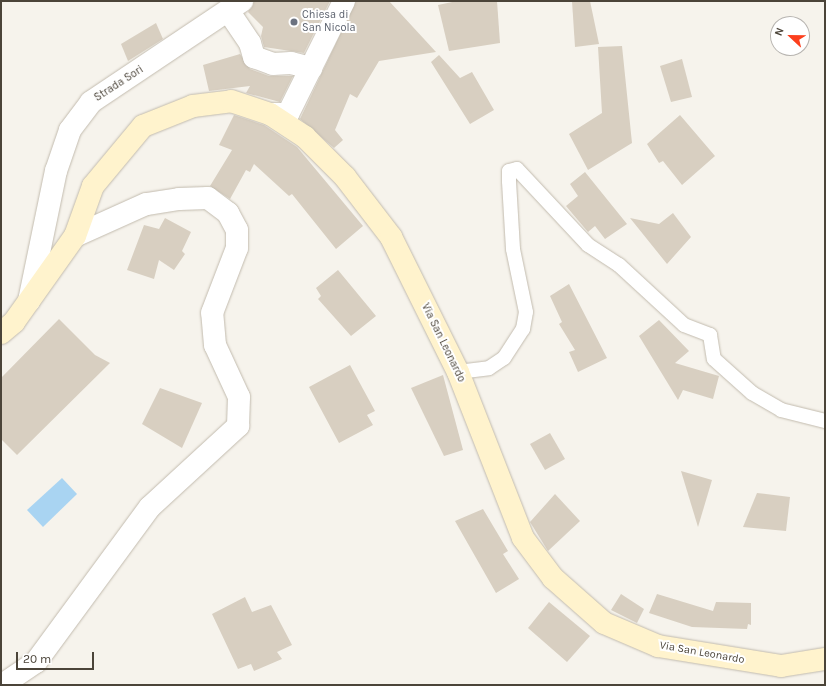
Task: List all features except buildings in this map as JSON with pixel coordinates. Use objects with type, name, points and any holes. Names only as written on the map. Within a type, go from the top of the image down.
[{"type":"main road","name":"Via San Leonardo","points":[[1,333],[29,300],[75,236],[93,186],[143,126],[193,106],[231,101],[270,114],[305,137],[345,177],[391,237],[458,372],[523,538],[553,578],[604,623],[658,646],[709,656],[781,666],[825,659]]},
{"type":"street","points":[[270,114],[288,114],[344,1]]},
{"type":"street","points":[[236,6],[254,57],[273,64],[291,63],[311,68]]},
{"type":"street","name":"Strada Sori","points":[[29,300],[56,171],[70,130],[91,102],[236,6]]},
{"type":"street","points":[[2,685],[36,662],[150,507],[238,426],[239,397],[215,345],[212,313],[237,248],[237,230],[228,213],[208,198],[179,199],[146,204],[75,236]]},
{"type":"lane","points":[[458,372],[489,368],[504,358],[523,329],[526,312],[513,249],[509,181],[509,171],[517,168],[588,245],[619,265],[684,324],[710,335],[714,359],[752,393],[781,410],[825,421]]},
{"type":"water","points":[[62,478],[77,494],[43,527],[27,510]]},
{"type":"place","name":"Chiesa di San Nicola","points":[[294,22]]}]
